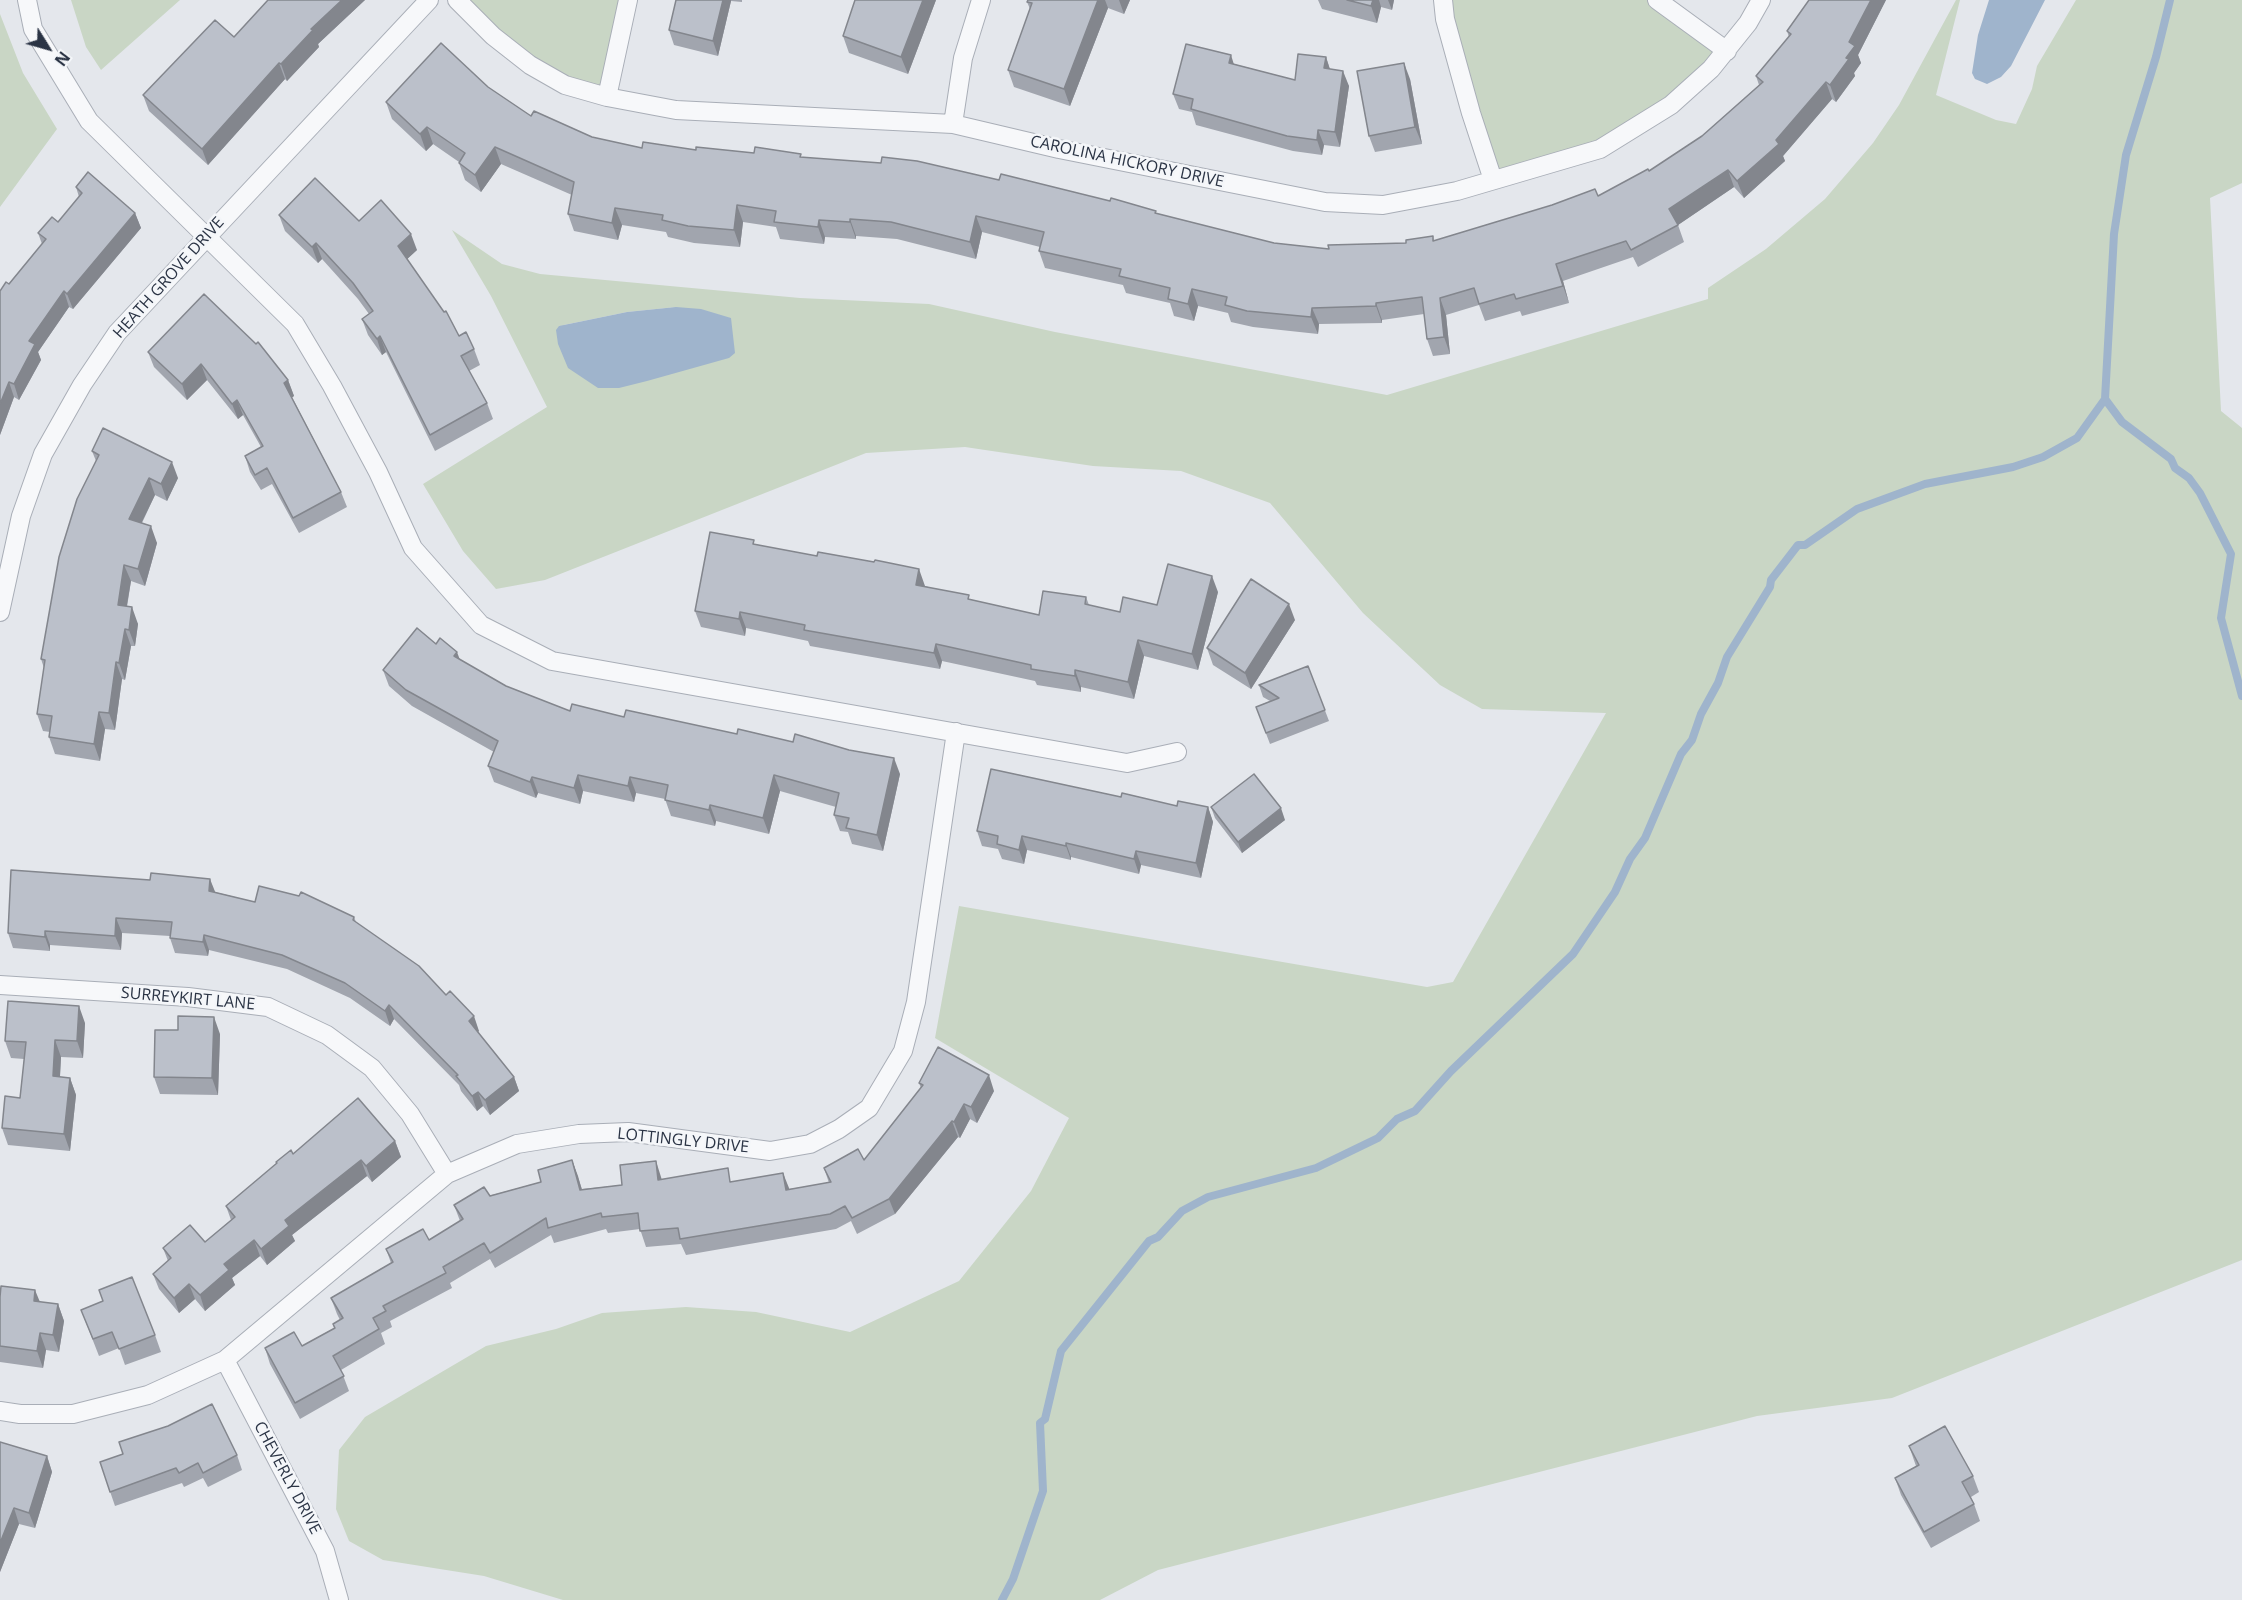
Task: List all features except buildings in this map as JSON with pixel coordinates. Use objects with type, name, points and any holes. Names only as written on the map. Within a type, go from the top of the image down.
[{"type":"street","points":[[27,0],[33,29],[90,121],[295,324],[333,386],[378,472],[413,548],[481,625],[552,661],[1128,763],[1177,752]]},
{"type":"street","name":"HEATH GROVE DRIVE","points":[[0,612],[21,516],[44,454],[82,385],[117,333],[429,0]]},
{"type":"street","name":"CAROLINA HICKORY DRIVE","points":[[457,0],[493,36],[530,65],[565,85],[607,97],[676,110],[953,124],[1059,149],[1324,202],[1383,205],[1457,192],[1547,166],[1608,144],[1671,105],[1727,51],[1761,0]]},
{"type":"street","points":[[607,97],[628,0]]},
{"type":"street","points":[[953,124],[963,58],[981,0]]},
{"type":"street","points":[[1443,0],[1445,19],[1493,180]]},
{"type":"street","points":[[1657,0],[1727,51]]},
{"type":"street","name":"LOTTINGLY DRIVE","points":[[0,1411],[73,1414],[148,1395],[225,1360],[447,1174],[517,1143],[579,1134],[628,1132],[770,1151],[810,1144],[840,1129],[869,1108],[903,1051],[916,1002],[956,732]]},
{"type":"street","name":"SURREYKIRT LANE","points":[[0,985],[188,997],[268,1007],[327,1035],[372,1068],[410,1114],[447,1174]]},
{"type":"street","name":"CHEVERLY DRIVE","points":[[225,1360],[325,1551],[339,1600]]},
{"type":"green space","points":[[71,0],[180,0],[101,70],[86,47]]},
{"type":"green space","points":[[457,0],[628,0],[607,97],[565,85]]},
{"type":"green space","points":[[1443,0],[1657,0],[1727,51],[1634,130],[1493,180]]},
{"type":"green space","points":[[1956,0],[1960,0],[1936,95],[1996,120],[2016,124],[2032,89],[2037,66],[2076,0],[2242,0],[2242,183],[2210,198],[2221,411],[2242,428],[2242,1260],[1892,1398],[1757,1416],[1158,1570],[1100,1600],[563,1600],[484,1576],[383,1560],[349,1541],[336,1509],[339,1450],[365,1417],[486,1346],[556,1329],[602,1313],[686,1307],[756,1312],[850,1332],[959,1281],[1031,1191],[1069,1118],[935,1038],[959,906],[1427,987],[1453,982],[1606,713],[1482,709],[1440,685],[1363,613],[1270,503],[1181,471],[1093,466],[965,447],[866,453],[545,580],[496,589],[463,551],[423,484],[547,407],[491,296],[452,230],[502,264],[540,274],[800,298],[929,304],[1055,332],[1387,395],[1708,299],[1708,288],[1766,249],[1825,199],[1873,143],[1899,105]],"holes":[[[676,307],[559,326],[627,312]]]},
{"type":"green space","points":[[0,14],[23,73],[57,129],[0,207]]},
{"type":"water","points":[[1989,0],[2045,0],[2011,66],[2001,77],[1987,84],[1975,79],[1972,73],[1978,35]]},
{"type":"water","points":[[676,307],[701,309],[731,318],[735,353],[729,358],[619,388],[598,388],[568,368],[558,344],[556,330],[559,326],[627,312]]},
{"type":"waterway","points":[[1002,1600],[1013,1579],[1043,1491],[1040,1423],[1045,1419],[1061,1351],[1149,1241],[1158,1237],[1182,1211],[1208,1197],[1316,1168],[1378,1138],[1397,1119],[1415,1111],[1451,1071],[1573,954],[1615,892],[1630,859],[1645,838],[1681,754],[1692,740],[1701,714],[1718,683],[1727,657],[1770,587],[1771,580],[1798,545],[1805,545],[1857,509],[1925,484],[2013,467],[2043,457],[2077,438],[2105,399],[2114,234],[2126,155],[2156,57],[2170,0]]},
{"type":"waterway","points":[[2105,399],[2122,422],[2171,459],[2175,468],[2189,478],[2200,493],[2231,554],[2221,618],[2242,696]]}]
